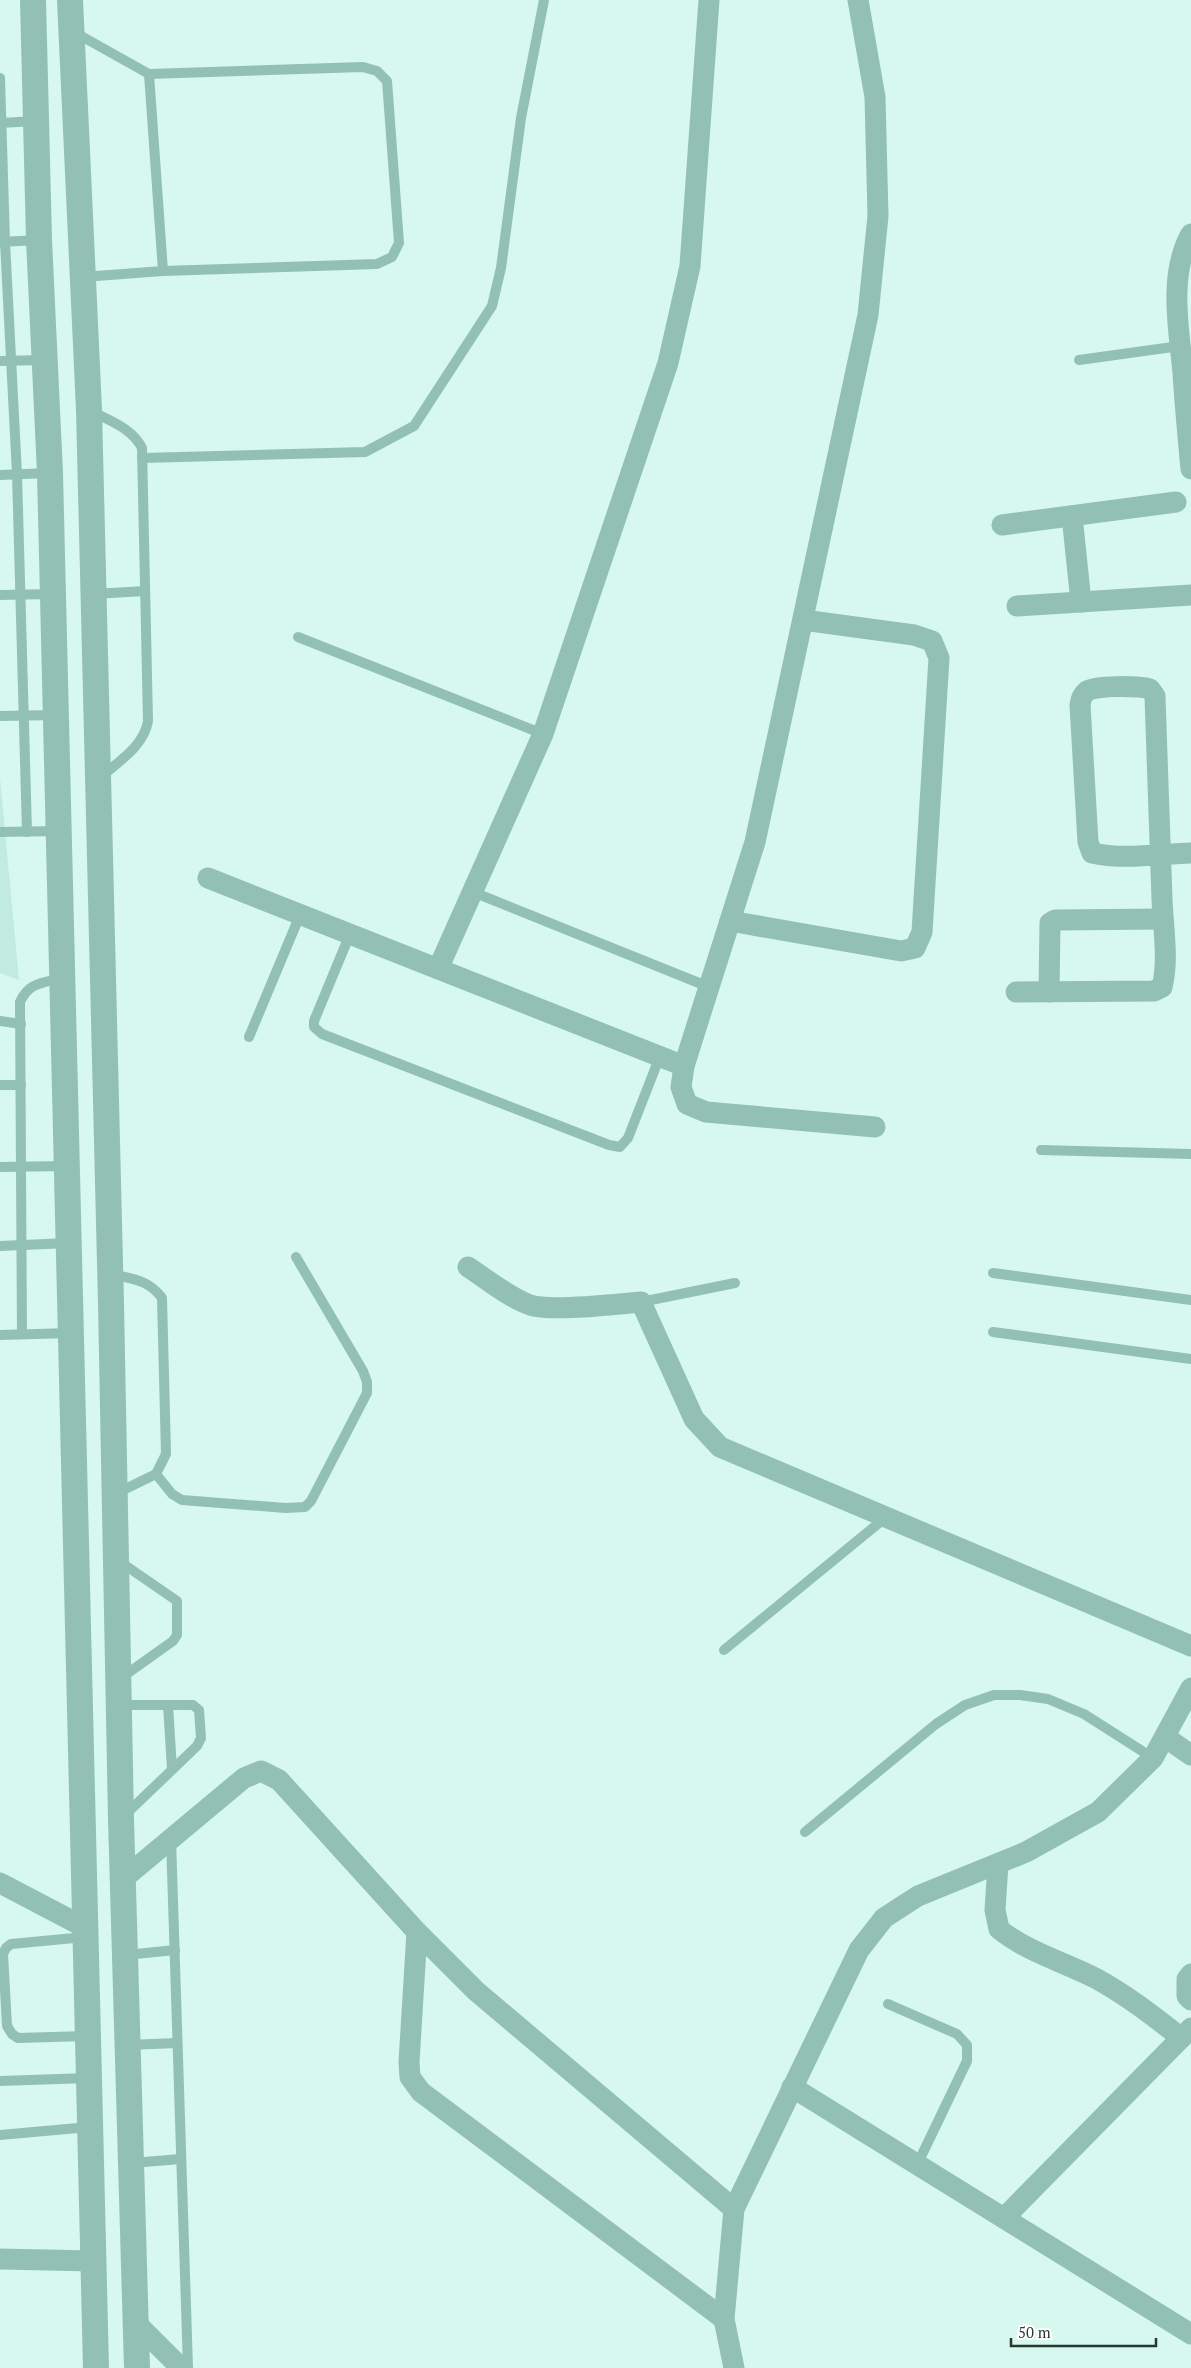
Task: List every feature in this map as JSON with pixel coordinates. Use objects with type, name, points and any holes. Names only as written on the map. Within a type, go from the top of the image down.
[{"type":"street","points":[[33,0],[39,240],[50,473],[96,2368]]},
{"type":"street","points":[[70,0],[89,410],[121,1819],[137,2368]]},
{"type":"street","points":[[438,969],[543,734],[668,363],[690,266],[709,0]]},
{"type":"street","points":[[858,0],[876,97],[878,216],[868,315],[755,842],[684,1066],[681,1087],[687,1104],[706,1112],[875,1127]]},
{"type":"street","points":[[1191,234],[1184,247],[1178,283],[1191,469]]},
{"type":"street","points":[[1002,525],[1176,502]]},
{"type":"street","points":[[1072,516],[1081,602]]},
{"type":"street","points":[[1018,606],[1191,595]]},
{"type":"street","points":[[730,921],[901,951],[915,948],[922,932],[939,658],[932,641],[914,635],[803,620]]},
{"type":"street","points":[[1016,992],[1154,991],[1162,987],[1165,975],[1160,854],[1155,696],[1150,689],[1140,686],[1088,690],[1082,696],[1080,705],[1088,842],[1092,853],[1104,856],[1160,854],[1191,853]]},
{"type":"street","points":[[208,878],[684,1066]]},
{"type":"street","points":[[1049,992],[1049,931],[1050,924],[1055,920],[1163,918]]},
{"type":"street","points":[[468,1267],[516,1298],[532,1305],[550,1307],[641,1302],[694,1419],[720,1447],[1191,1646]]},
{"type":"street","points":[[734,2368],[724,2319],[734,2210],[859,1950],[884,1918],[918,1896],[1026,1852],[1098,1812],[1153,1758],[1191,1688]]},
{"type":"street","points":[[1165,1737],[1191,1755]]},
{"type":"street","points":[[123,1878],[244,1778],[261,1771],[278,1780],[418,1932],[476,1991],[734,2210]]},
{"type":"street","points":[[998,1864],[995,1910],[999,1929],[1014,1941],[1096,1979],[1186,2033],[1004,2218]]},
{"type":"street","points":[[0,1883],[85,1932]]},
{"type":"street","points":[[418,1932],[409,2062],[410,2076],[421,2092],[724,2319]]},
{"type":"street","points":[[1191,1974],[1188,1979],[1187,1996],[1191,2000]]},
{"type":"street","points":[[792,2087],[1191,2334]]},
{"type":"street","points":[[0,2259],[93,2261]]},
{"type":"street","points":[[136,2322],[181,2368]]},
{"type":"lane","points":[[142,458],[365,452],[414,426],[492,306],[500,268],[521,118],[544,0]]},
{"type":"lane","points":[[71,30],[149,74],[363,67],[377,71],[387,81],[399,243],[392,257],[377,264],[163,271],[82,277]]},
{"type":"lane","points":[[149,74],[163,271]]},
{"type":"lane","points":[[0,78],[2,242],[17,474],[27,832]]},
{"type":"lane","points":[[1,123],[36,121]]},
{"type":"lane","points":[[2,242],[39,240]]},
{"type":"lane","points":[[1079,360],[1183,339]]},
{"type":"lane","points":[[0,361],[46,360]]},
{"type":"lane","points":[[89,410],[136,437],[142,448],[148,721],[146,731],[139,742],[98,779]]},
{"type":"lane","points":[[0,475],[50,473]]},
{"type":"lane","points":[[93,594],[145,591]]},
{"type":"lane","points":[[0,595],[53,594]]},
{"type":"lane","points":[[298,637],[543,734]]},
{"type":"lane","points":[[0,716],[56,715]]},
{"type":"lane","points":[[0,832],[59,831]]},
{"type":"lane","points":[[473,892],[709,987]]},
{"type":"lane","points":[[249,1036],[300,915]]},
{"type":"lane","points":[[350,934],[314,1020],[314,1027],[322,1034],[620,1148],[628,1138],[660,1056]]},
{"type":"lane","points":[[22,1334],[23,1245],[20,1002],[25,991],[35,985],[63,978]]},
{"type":"lane","points":[[0,1021],[21,1024]]},
{"type":"lane","points":[[0,1085],[20,1085]]},
{"type":"lane","points":[[1041,1150],[1191,1154]]},
{"type":"lane","points":[[0,1167],[68,1166]]},
{"type":"lane","points":[[0,1246],[70,1243]]},
{"type":"lane","points":[[156,1474],[172,1494],[182,1500],[286,1508],[305,1507],[311,1501],[367,1393],[367,1382],[363,1371],[296,1257]]},
{"type":"lane","points":[[993,1273],[1191,1300]]},
{"type":"lane","points":[[110,1274],[145,1282],[154,1288],[162,1298],[166,1454],[156,1474],[114,1495]]},
{"type":"lane","points":[[641,1302],[735,1283]]},
{"type":"lane","points":[[0,1335],[72,1332]]},
{"type":"lane","points":[[993,1332],[1191,1359]]},
{"type":"lane","points":[[724,1650],[885,1518]]},
{"type":"lane","points":[[115,1559],[177,1601],[177,1635],[118,1693]]},
{"type":"lane","points":[[118,1693],[168,1705],[193,1705],[199,1710],[201,1738],[197,1746],[121,1819]]},
{"type":"lane","points":[[805,1832],[936,1724],[965,1706],[994,1695],[1020,1694],[1048,1699],[1084,1714],[1153,1758]]},
{"type":"lane","points":[[168,1705],[172,1769]]},
{"type":"lane","points":[[171,1839],[188,2368]]},
{"type":"lane","points":[[85,1932],[11,1944],[3,1954],[7,2026],[12,2034],[18,2038],[87,2036]]},
{"type":"lane","points":[[125,1955],[174,1950]]},
{"type":"lane","points":[[888,2004],[957,2034],[967,2045],[967,2061],[917,2164]]},
{"type":"lane","points":[[127,2045],[177,2043]]},
{"type":"lane","points":[[0,2081],[88,2078]]},
{"type":"lane","points":[[0,2135],[89,2127]]},
{"type":"lane","points":[[130,2163],[181,2159]]},
{"type":"shaded area","points":[[0,778],[19,980],[0,973]]}]
